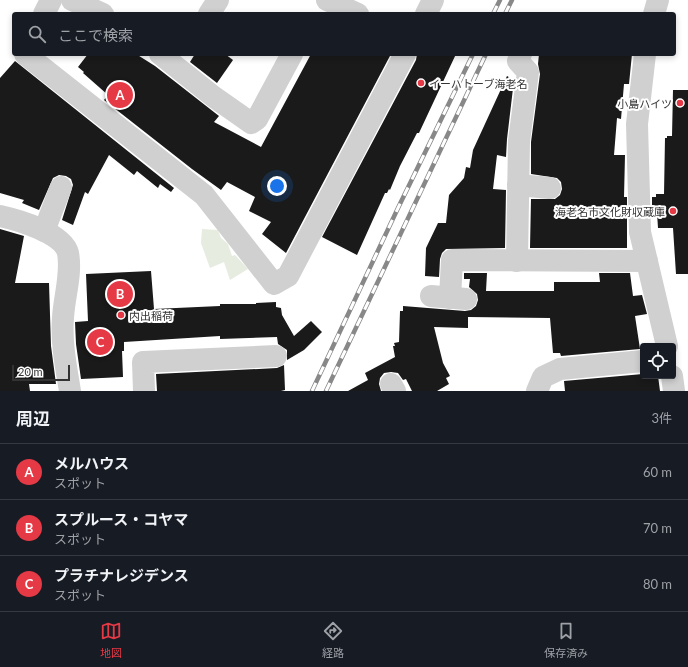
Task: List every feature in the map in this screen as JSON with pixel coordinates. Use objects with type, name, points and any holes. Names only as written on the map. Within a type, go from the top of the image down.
[{"type":"street","points":[[45,12],[51,0]]},
{"type":"street","points":[[72,0],[99,12]]},
{"type":"street","points":[[210,12],[218,0]]},
{"type":"street","points":[[315,12],[322,0]]},
{"type":"street","points":[[327,0],[354,12]]},
{"type":"street","points":[[427,12],[433,0]]},
{"type":"street","points":[[655,12],[658,0]]},
{"type":"street","points":[[28,56],[204,195],[274,284],[288,276],[404,56]]},
{"type":"street","points":[[172,58],[214,97],[251,123],[257,119],[291,56]]},
{"type":"street","points":[[517,261],[519,141],[528,72],[518,61],[520,56]]},
{"type":"street","points":[[645,56],[637,124],[640,232],[666,343]]},
{"type":"street","points":[[518,185],[550,188]]},
{"type":"street","points":[[44,231],[61,187]]},
{"type":"street","points":[[0,216],[44,231],[58,239],[67,252],[69,267],[63,319],[64,355],[70,391]]},
{"type":"street","points":[[449,298],[452,260],[647,261]]},
{"type":"street","points":[[144,391],[143,362],[276,356]]},
{"type":"street","points":[[537,391],[543,377],[560,369],[640,361]]},
{"type":"street","points":[[672,379],[674,391]]},
{"type":"shaded area","points":[[202,229],[218,230],[221,238],[228,244],[232,256],[235,255],[248,269],[230,280],[224,262],[210,268],[201,243]]},
{"type":"building","points":[[86,56],[139,56],[155,66],[219,116],[214,122],[261,147],[310,56],[390,56],[286,253],[262,234],[271,222],[249,211],[255,197],[227,182],[221,190],[192,169],[104,100],[108,95],[78,67]]},
{"type":"building","points":[[194,56],[228,56],[233,60],[217,83],[190,62]]},
{"type":"building","points":[[417,56],[455,56],[419,133],[417,133],[400,166],[390,190],[389,189],[387,193],[385,193],[357,255],[322,237],[416,60]]},
{"type":"building","points":[[539,56],[632,56],[629,84],[624,84],[621,119],[617,118],[614,155],[625,155],[624,197],[627,197],[627,248],[530,248],[531,199],[555,199],[560,195],[562,189],[561,182],[557,178],[531,174],[531,142],[540,74],[538,64]]},
{"type":"building","points":[[15,61],[174,188],[171,192],[160,184],[158,188],[137,171],[134,175],[109,155],[88,194],[85,192],[73,225],[62,220],[73,185],[71,179],[66,176],[59,175],[53,178],[39,210],[22,203],[24,200],[0,193],[0,78]]},
{"type":"building","points":[[507,76],[514,80],[506,157],[497,155],[493,189],[506,190],[505,248],[446,249],[442,253],[440,259],[439,277],[425,276],[426,248],[438,223],[446,223],[449,195],[464,178],[466,167],[470,168],[473,150]]},
{"type":"building","points":[[673,90],[688,90],[688,274],[676,274],[673,228],[658,228],[657,213],[652,213],[652,197],[656,197],[656,194],[664,194],[665,138],[667,138],[667,136],[672,136]]},
{"type":"building","points":[[0,229],[24,236],[15,283],[49,283],[51,346],[56,384],[29,384],[30,391],[0,391]]},
{"type":"building","points":[[151,271],[154,309],[220,306],[220,304],[256,304],[276,302],[276,307],[281,308],[282,315],[294,336],[311,321],[322,332],[304,350],[287,360],[287,350],[278,344],[277,337],[220,339],[220,336],[124,342],[124,351],[122,351],[123,377],[81,379],[76,344],[75,322],[88,321],[86,274]]},
{"type":"building","points":[[464,273],[487,273],[486,291],[554,291],[554,282],[600,282],[599,273],[630,273],[633,296],[642,295],[647,314],[635,316],[640,349],[561,356],[560,353],[553,353],[550,318],[468,317],[468,328],[434,327],[443,363],[450,376],[446,378],[449,384],[437,391],[412,391],[406,379],[403,380],[398,373],[391,372],[384,373],[380,378],[379,384],[381,391],[348,391],[368,380],[365,373],[395,357],[393,346],[395,346],[394,343],[399,342],[400,311],[403,311],[403,306],[465,311],[471,310],[476,306],[478,300],[477,294],[469,287],[470,279],[464,279]]},
{"type":"building","points":[[284,365],[285,390],[281,391],[157,391],[156,374],[277,368]]},
{"type":"building","points":[[640,374],[640,379],[658,379],[660,391],[565,391],[564,381]]},
{"type":"railway","points":[[494,12],[500,0]]},
{"type":"railway","points":[[506,12],[512,0]]},
{"type":"railway","points":[[312,391],[398,208],[472,56]]},
{"type":"railway","points":[[326,391],[485,56]]},
{"type":"place","name":"イーハトーブ海老名","points":[[421,83]]},
{"type":"place","name":"メルハウス","points":[[120,95]]},
{"type":"place","name":"小島ハイツ","points":[[680,103]]},
{"type":"place","name":"海老名市文化財収蔵庫","points":[[673,211]]},
{"type":"place","name":"スプルース・コヤマ","points":[[120,294]]},
{"type":"place","name":"内出稲荷","points":[[121,315]]},
{"type":"place","name":"プラチナレジデンス","points":[[100,342]]}]
